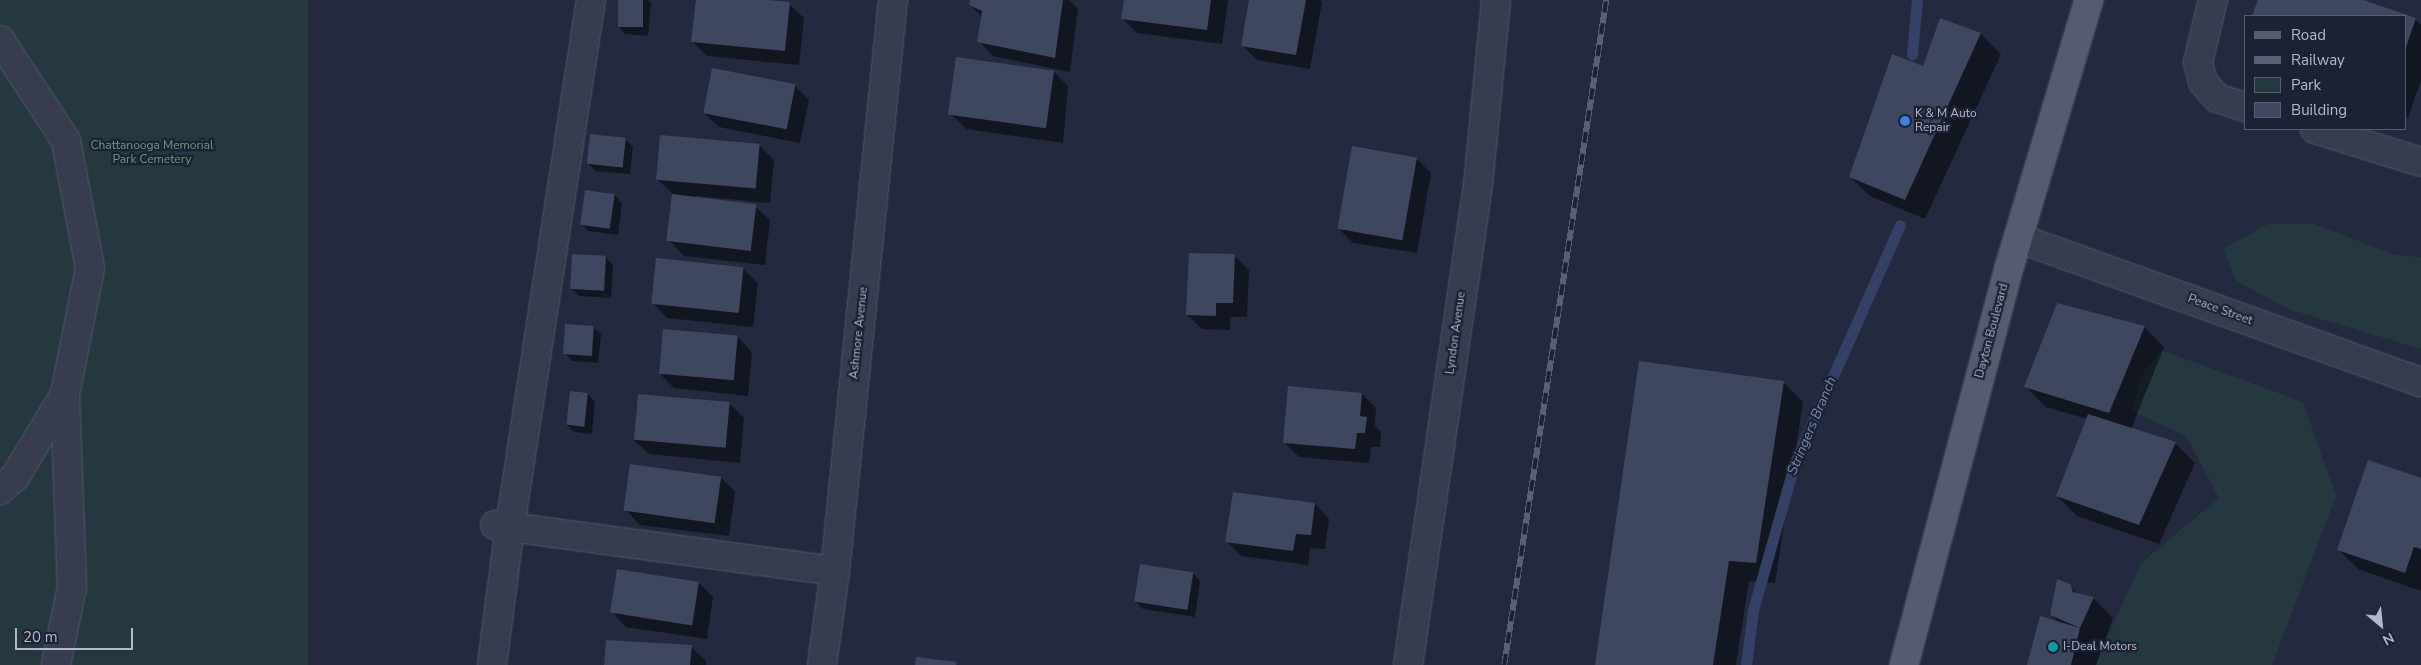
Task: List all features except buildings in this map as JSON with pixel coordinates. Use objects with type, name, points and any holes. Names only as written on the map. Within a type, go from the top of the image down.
[{"type":"main road","name":"Dayton Boulevard","points":[[1904,665],[2018,238],[2089,0]]},
{"type":"street","points":[[492,665],[502,525],[591,0]]},
{"type":"street","name":"Ashmore Avenue","points":[[822,665],[835,571],[893,0]]},
{"type":"street","name":"Lyndon Avenue","points":[[1408,665],[1478,185],[1496,0]]},
{"type":"street","points":[[2213,0],[2198,62],[2203,82],[2217,98],[2244,106]]},
{"type":"street","points":[[0,40],[66,141],[90,268],[64,394],[72,587],[56,665]]},
{"type":"street","points":[[2318,130],[2421,162]]},
{"type":"street","name":"Peace Street","points":[[2018,238],[2421,382]]},
{"type":"street","points":[[0,490],[15,477],[64,394]]},
{"type":"street","points":[[502,525],[835,571]]},
{"type":"green space","name":"Chattanooga Memorial Park Cemetery","points":[[0,0],[308,0],[308,665],[0,665]]},
{"type":"green space","points":[[2268,224],[2314,224],[2395,255],[2421,257],[2421,349],[2291,310],[2236,281],[2223,249]]},
{"type":"green space","points":[[2161,350],[2303,402],[2336,496],[2272,665],[2095,665],[2141,563],[2219,498],[2186,436],[2132,411],[2140,377]]},
{"type":"waterway","name":"Stringers Branch","points":[[1912,54],[1917,0]]},
{"type":"waterway","name":"Stringers Branch","points":[[1746,665],[1753,610],[1795,462],[1900,225]]},
{"type":"railway","points":[[1504,665],[1606,0]]},
{"type":"place","name":"K & M Auto Repair","points":[[1905,121]]},
{"type":"place","name":"I-Deal Motors","points":[[2053,647]]}]
